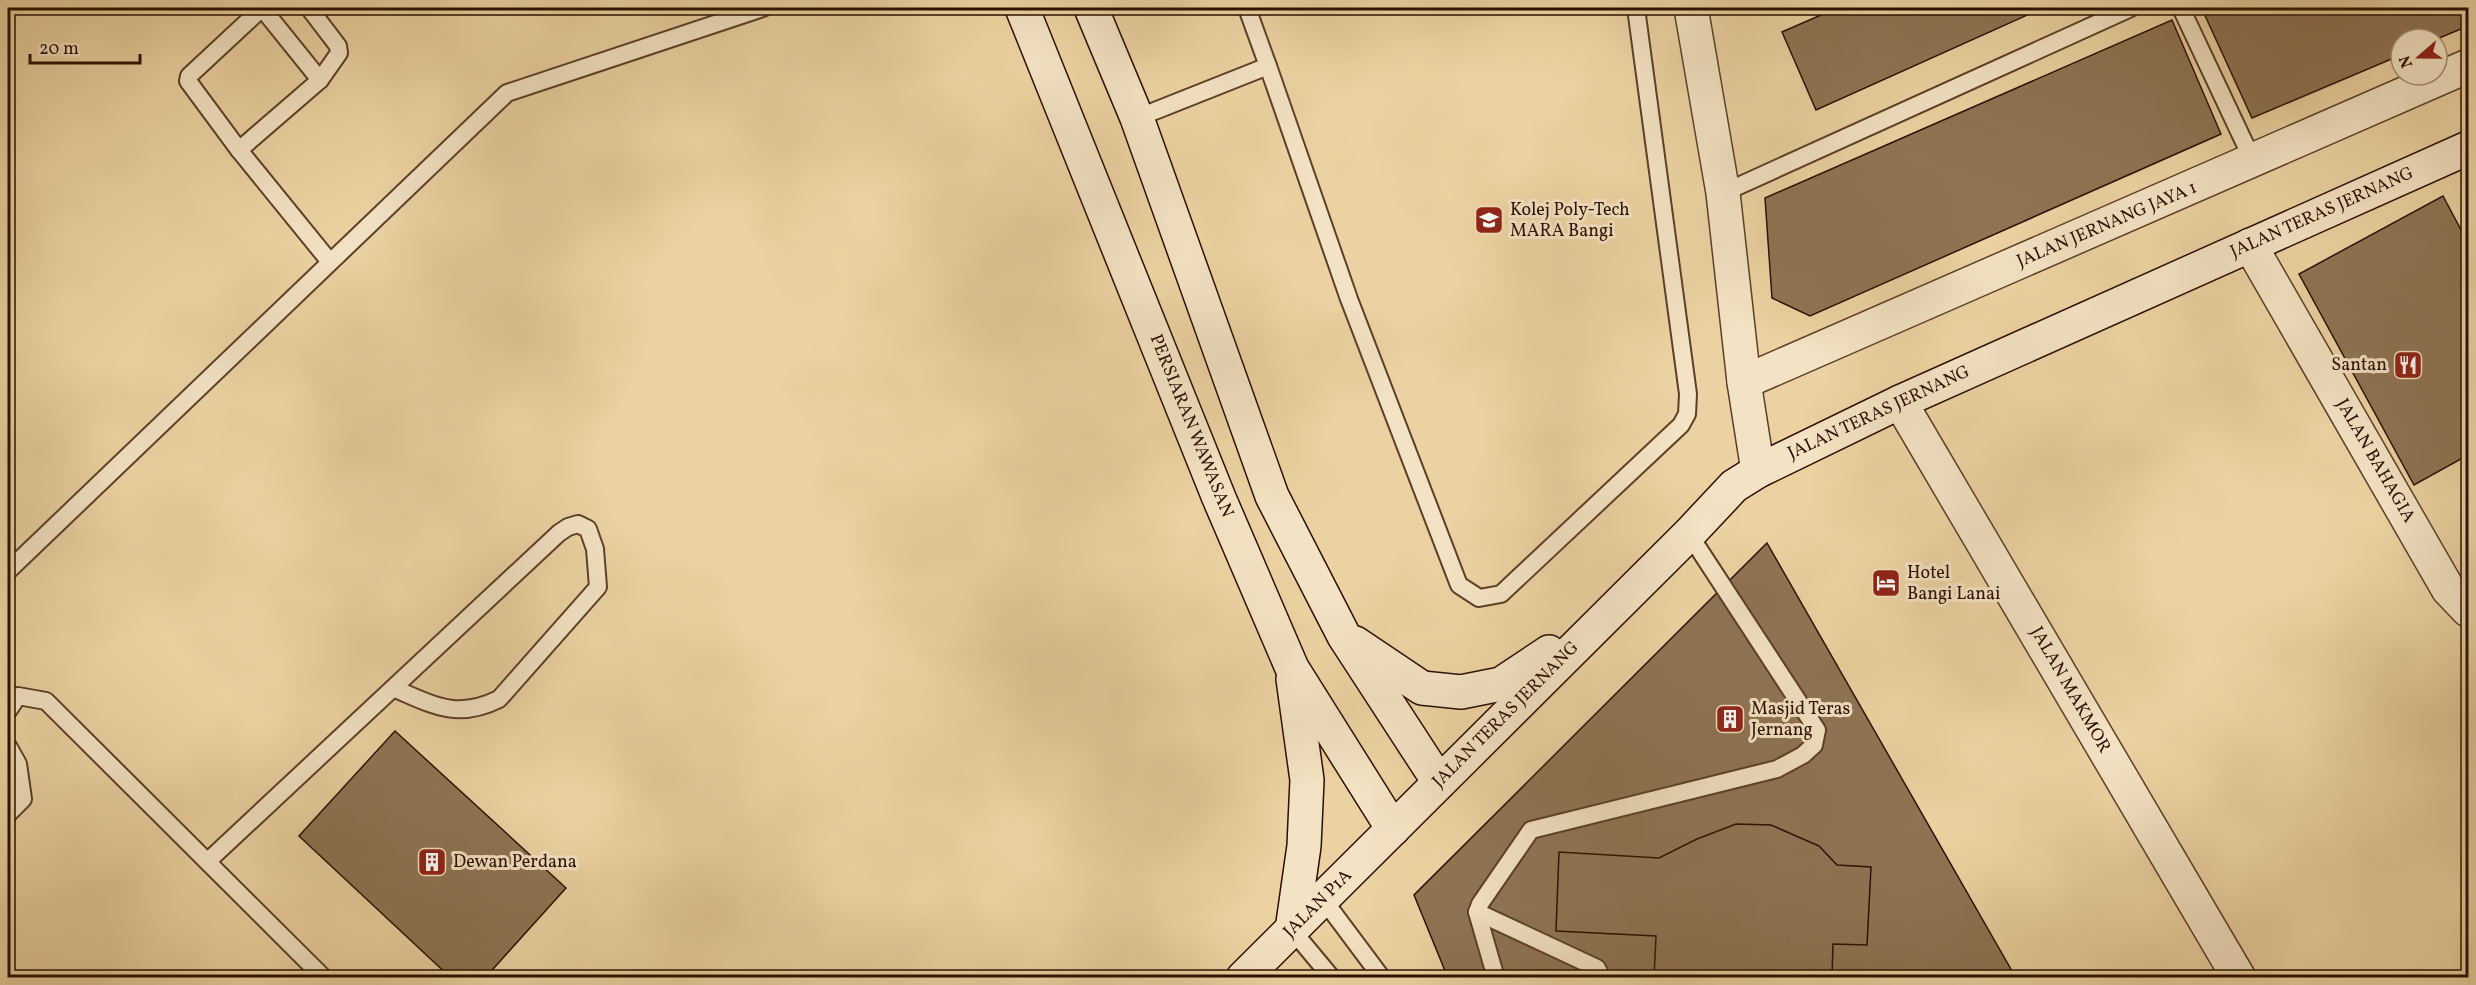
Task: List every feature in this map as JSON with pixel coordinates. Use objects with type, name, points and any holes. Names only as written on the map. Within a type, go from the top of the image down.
[{"type":"main road","name":"PERSIARAN WAWASAN","points":[[1022,8],[1215,487],[1292,668],[1393,829]]},
{"type":"main road","points":[[1691,8],[1723,193],[1744,382],[1758,471]]},
{"type":"main road","points":[[1091,12],[1137,118],[1272,496],[1344,636],[1439,782]]},
{"type":"main road","name":"JALAN JERNANG JAYA 1","points":[[1744,382],[2469,66]]},
{"type":"main road","name":"JALAN TERAS JERNANG","points":[[1393,829],[1689,534],[1734,486],[1758,471],[1900,402],[2469,148]]},
{"type":"main road","name":"JALAN BAHAGIA","points":[[2250,245],[2448,589],[2469,610]]},
{"type":"main road","name":"JALAN MAKMOR","points":[[1900,402],[2239,978]]},
{"type":"main road","points":[[1344,636],[1422,688],[1461,692],[1501,684],[1604,617]]},
{"type":"main road","points":[[1292,668],[1306,780],[1304,846],[1292,930]]},
{"type":"main road","name":"JALAN P1A","points":[[1243,978],[1393,829]]},
{"type":"lane","points":[[320,81],[262,8],[189,76],[190,85],[239,150],[330,262]]},
{"type":"lane","points":[[239,150],[320,81],[339,49],[309,8]]},
{"type":"lane","points":[[8,571],[507,93],[763,8]]},
{"type":"lane","points":[[1247,8],[1349,299],[1459,585],[1479,598],[1501,594],[1681,425],[1687,414],[1688,394],[1636,8]]},
{"type":"lane","points":[[1723,193],[2131,8]]},
{"type":"lane","points":[[2181,8],[2253,161]]},
{"type":"lane","points":[[1137,118],[1268,66]]},
{"type":"lane","points":[[208,861],[559,532],[578,524],[588,529],[595,549],[598,587],[499,699],[463,710],[443,709],[393,688]]},
{"type":"lane","points":[[1496,978],[1478,912],[1480,904],[1531,830],[1777,769],[1803,755],[1814,745],[1817,730],[1689,534]]},
{"type":"lane","points":[[8,711],[18,696],[46,700],[324,978]]},
{"type":"lane","points":[[8,746],[18,764],[23,799],[8,814]]},
{"type":"lane","points":[[1323,899],[1382,978]]},
{"type":"lane","points":[[1478,912],[1596,968],[1602,978]]},
{"type":"lane","points":[[1292,930],[1332,978]]},
{"type":"building","points":[[1837,8],[2043,8],[1816,110],[1782,32]]},
{"type":"building","points":[[2468,8],[2468,26],[2449,34],[2449,27],[2389,27],[2389,60],[2252,118],[2202,9]]},
{"type":"building","points":[[2172,20],[2221,134],[1810,316],[1772,298],[1765,198]]},
{"type":"building","name":"Santan","points":[[2443,196],[2468,243],[2468,455],[2414,485],[2299,274]]},
{"type":"building","name":"Masjid Teras Jernang","points":[[1767,543],[2016,978],[1448,978],[1414,895]]},
{"type":"building","name":"Dewan Perdana","points":[[395,731],[566,888],[485,978],[451,978],[299,836]]},
{"type":"building","points":[[1736,824],[1771,825],[1819,846],[1837,865],[1871,867],[1867,945],[1833,944],[1832,978],[1654,978],[1656,936],[1556,931],[1559,852],[1659,858],[1697,839]]},
{"type":"place","name":"Kolej Poly-Tech MARA Bangi","points":[[1489,220]]},
{"type":"place","name":"Santan","points":[[2408,365]]},
{"type":"place","name":"Hotel Bangi Lanai","points":[[1886,583]]},
{"type":"place","name":"Masjid Teras Jernang","points":[[1730,719]]},
{"type":"place","name":"Dewan Perdana","points":[[432,862]]}]
